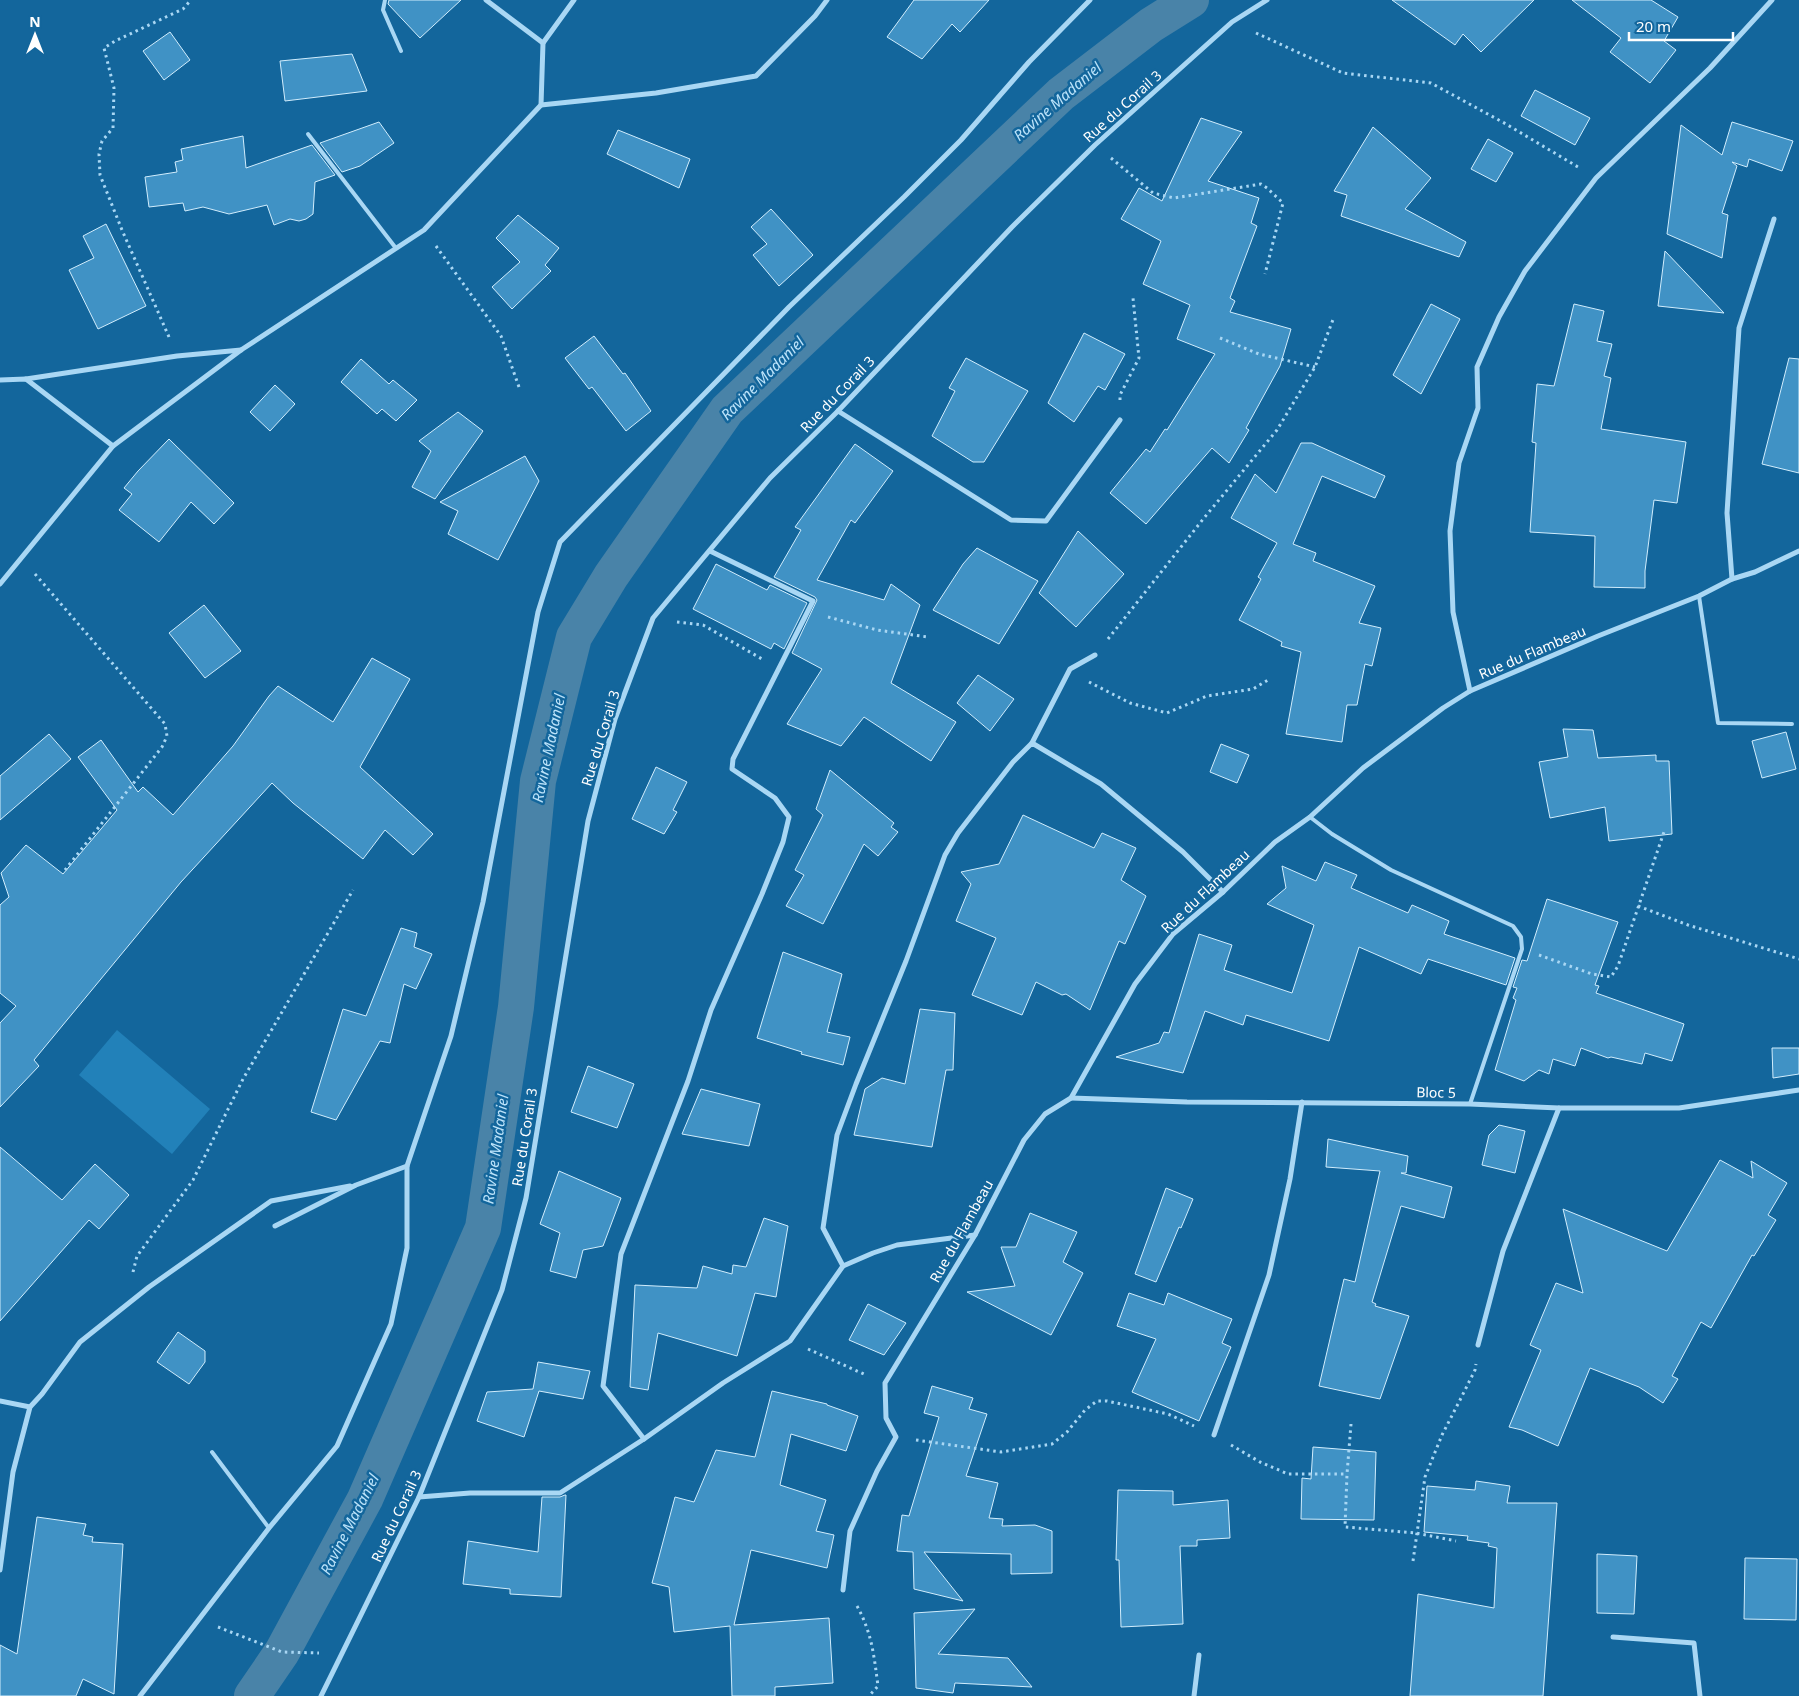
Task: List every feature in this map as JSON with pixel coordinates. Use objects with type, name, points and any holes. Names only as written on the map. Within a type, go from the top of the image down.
[{"type":"street","points":[[486,0],[543,43]]},
{"type":"street","points":[[541,105],[543,43],[574,0]]},
{"type":"street","points":[[0,584],[113,446],[241,350],[424,230],[541,105],[656,93],[756,76],[815,16],[827,0]]},
{"type":"street","points":[[140,1696],[269,1528],[336,1446],[391,1324],[407,1248],[407,1166],[451,1036],[483,902],[538,612],[560,542],[789,308],[954,146],[1029,62],[1090,0]]},
{"type":"street","name":"Rue du Corail 3","points":[[322,1696],[419,1497],[502,1290],[526,1198],[588,820],[615,719],[653,618],[770,478],[838,411],[1012,227],[1095,145],[1232,22],[1267,0]]},
{"type":"street","points":[[1470,691],[1453,612],[1450,531],[1459,463],[1478,408],[1477,367],[1499,317],[1525,270],[1596,178],[1710,68],[1772,0]]},
{"type":"street","points":[[1732,579],[1727,513],[1740,328],[1774,219]]},
{"type":"street","points":[[0,380],[26,379],[177,356],[241,350]]},
{"type":"street","points":[[26,379],[113,446]]},
{"type":"street","points":[[838,411],[1011,520],[1046,521],[1120,420]]},
{"type":"street","points":[[644,1439],[602,1386],[621,1254],[688,1081],[711,1010],[783,842],[789,816],[774,798],[732,769],[733,759],[813,602],[710,551]]},
{"type":"street","name":"Rue du Flambeau","points":[[885,1383],[974,1234],[1024,1140],[1045,1114],[1071,1098],[1135,984],[1173,934],[1223,892],[1275,842],[1310,817],[1362,768],[1443,708],[1470,691],[1598,636],[1699,596],[1732,579],[1755,572],[1799,551]]},
{"type":"street","points":[[843,1266],[823,1228],[837,1135],[906,961],[945,855],[958,833],[1013,762],[1032,743],[1070,669],[1096,655]]},
{"type":"street","points":[[1032,743],[1101,784],[1183,852],[1223,892]]},
{"type":"street","name":"Bloc 5","points":[[1071,1098],[1187,1102],[1679,1108],[1799,1090]]},
{"type":"street","points":[[1214,1435],[1268,1275],[1290,1179],[1302,1102]]},
{"type":"street","points":[[1478,1345],[1503,1251],[1559,1108]]},
{"type":"street","points":[[275,1226],[356,1185],[407,1166]]},
{"type":"street","points":[[0,1570],[13,1472],[30,1407],[42,1394],[80,1342],[149,1287],[271,1201],[356,1185]]},
{"type":"street","points":[[419,1497],[470,1493],[560,1493],[644,1439],[723,1383],[790,1341],[843,1266],[873,1253],[896,1246],[974,1234]]},
{"type":"street","points":[[843,1590],[850,1531],[877,1471],[896,1438],[886,1418],[885,1383]]},
{"type":"street","points":[[0,1401],[30,1407]]},
{"type":"street","points":[[1612,1637],[1694,1643],[1700,1696]]},
{"type":"street","points":[[1194,1696],[1199,1655]]},
{"type":"lane","points":[[385,0],[383,10],[401,52]]},
{"type":"lane","points":[[308,134],[395,248]]},
{"type":"lane","points":[[1699,596],[1718,723],[1792,724]]},
{"type":"lane","points":[[1310,817],[1332,834],[1390,870],[1512,926],[1521,937],[1522,949],[1470,1104]]},
{"type":"lane","points":[[212,1452],[269,1528]]},
{"type":"path","points":[[177,356],[100,175],[99,154],[102,141],[113,128],[114,88],[104,48],[114,40],[183,9],[191,0]]},
{"type":"path","points":[[1232,22],[1343,73],[1431,83],[1506,124],[1596,178]]},
{"type":"path","points":[[1095,145],[1153,193],[1174,198],[1261,184],[1268,188],[1283,203],[1265,274]]},
{"type":"path","points":[[424,230],[501,336],[519,387]]},
{"type":"path","points":[[1120,420],[1120,394],[1139,358],[1133,298]]},
{"type":"path","points":[[1096,655],[1277,430],[1315,367],[1334,317]]},
{"type":"path","points":[[1220,338],[1259,354],[1315,367]]},
{"type":"path","points":[[22,559],[164,724],[167,736],[162,747],[65,870]]},
{"type":"path","points":[[808,612],[877,630],[928,637]]},
{"type":"path","points":[[653,618],[702,625],[778,668]]},
{"type":"path","points":[[1070,669],[1099,688],[1130,703],[1167,713],[1207,696],[1253,688],[1268,680]]},
{"type":"path","points":[[1522,949],[1592,974],[1611,977],[1618,966],[1664,832]]},
{"type":"path","points":[[126,1305],[137,1256],[193,1180],[243,1079],[353,890]]},
{"type":"path","points":[[1638,906],[1688,926],[1799,959]]},
{"type":"path","points":[[790,1341],[885,1383]]},
{"type":"path","points":[[1412,1561],[1425,1477],[1442,1435],[1475,1370],[1478,1345]]},
{"type":"path","points":[[896,1438],[1002,1452],[1052,1444],[1067,1432],[1085,1410],[1097,1401],[1107,1401]]},
{"type":"path","points":[[1351,1424],[1347,1474],[1346,1527],[1416,1533],[1456,1541]]},
{"type":"path","points":[[843,1590],[854,1601],[862,1615],[873,1646],[878,1686],[869,1696]]},
{"type":"path","points":[[199,1619],[282,1652],[343,1653]]},
{"type":"shaded area","points":[[117,1030],[210,1109],[172,1154],[79,1075]]},
{"type":"building","points":[[389,0],[461,0],[420,38],[388,4]]},
{"type":"building","points":[[914,0],[989,0],[960,32],[952,24],[922,59],[887,37]]},
{"type":"building","points":[[1392,0],[1534,0],[1481,52],[1463,34],[1455,45]]},
{"type":"building","points":[[1572,0],[1651,0],[1678,17],[1664,41],[1676,50],[1650,83],[1610,52],[1621,38]]},
{"type":"building","points":[[170,32],[190,60],[164,80],[143,51]]},
{"type":"building","points":[[352,54],[367,91],[285,101],[280,61]]},
{"type":"building","points":[[1535,90],[1590,118],[1575,145],[1521,116]]},
{"type":"building","points":[[1201,118],[1242,132],[1208,181],[1259,198],[1251,223],[1257,226],[1230,298],[1235,301],[1230,312],[1291,329],[1280,366],[1246,428],[1249,430],[1229,463],[1212,448],[1146,524],[1110,493],[1146,449],[1150,452],[1165,429],[1167,430],[1215,354],[1177,339],[1190,305],[1143,284],[1161,241],[1121,219],[1139,188],[1162,201]]},
{"type":"building","points":[[379,122],[394,143],[360,166],[342,172],[320,143]]},
{"type":"building","points":[[1732,122],[1793,141],[1782,171],[1749,159],[1747,167],[1732,162],[1737,166],[1722,213],[1728,215],[1722,258],[1667,234],[1681,125],[1722,155]]},
{"type":"building","points":[[1373,127],[1431,178],[1405,209],[1466,242],[1459,257],[1341,216],[1347,195],[1334,191]]},
{"type":"building","points":[[618,130],[690,159],[679,188],[607,154]]},
{"type":"building","points":[[243,136],[246,168],[312,145],[335,175],[315,182],[313,214],[299,221],[290,219],[274,225],[267,205],[229,214],[203,207],[185,211],[183,203],[149,207],[145,177],[177,172],[175,162],[183,160],[181,149]]},
{"type":"building","points":[[1488,139],[1513,153],[1496,182],[1471,169]]},
{"type":"building","points":[[771,209],[813,255],[779,286],[753,255],[767,244],[751,227]]},
{"type":"building","points":[[518,215],[559,248],[545,265],[551,271],[512,309],[492,287],[520,262],[496,238]]},
{"type":"building","points":[[106,224],[146,306],[98,329],[69,270],[94,258],[83,236]]},
{"type":"building","points":[[1665,251],[1724,313],[1658,306]]},
{"type":"building","points":[[1431,304],[1460,319],[1421,394],[1393,375]]},
{"type":"building","points":[[1574,304],[1604,311],[1597,341],[1612,344],[1604,376],[1611,378],[1601,429],[1686,442],[1677,503],[1654,500],[1645,571],[1645,588],[1594,587],[1595,536],[1530,532],[1536,443],[1532,442],[1537,384],[1554,386]]},
{"type":"building","points":[[1084,333],[1125,354],[1105,390],[1098,386],[1074,422],[1048,403]]},
{"type":"building","points":[[594,336],[623,374],[625,373],[651,411],[626,431],[592,387],[589,389],[565,358]]},
{"type":"building","points":[[966,358],[1028,391],[984,462],[973,462],[932,436],[955,391],[949,388]]},
{"type":"building","points":[[1789,358],[1799,359],[1799,473],[1762,464]]},
{"type":"building","points":[[361,359],[389,384],[393,380],[417,400],[396,421],[382,409],[377,414],[341,382]]},
{"type":"building","points":[[275,385],[295,404],[270,431],[250,412]]},
{"type":"building","points":[[458,412],[483,431],[435,499],[412,487],[431,451],[419,441]]},
{"type":"building","points":[[169,439],[234,503],[214,524],[191,502],[159,542],[119,510],[132,494],[124,488]]},
{"type":"building","points":[[1301,443],[1312,443],[1385,476],[1375,498],[1322,476],[1293,544],[1316,553],[1313,561],[1375,586],[1359,623],[1381,628],[1372,666],[1365,664],[1357,705],[1347,705],[1342,742],[1286,734],[1301,652],[1281,646],[1282,642],[1239,620],[1261,579],[1258,577],[1277,543],[1231,518],[1255,474],[1276,493]]},
{"type":"building","points":[[855,444],[893,471],[855,523],[851,520],[817,580],[884,600],[891,584],[920,605],[891,683],[956,722],[931,761],[864,717],[841,746],[787,724],[822,669],[792,653],[817,600],[815,597],[774,577],[801,530],[795,527]]},
{"type":"building","points":[[525,456],[539,481],[498,560],[448,534],[458,511],[440,502]]},
{"type":"building","points":[[1078,531],[1124,574],[1076,627],[1039,593]]},
{"type":"building","points":[[977,548],[1038,581],[999,644],[933,610],[963,564]]},
{"type":"building","points":[[716,564],[767,590],[770,585],[807,603],[784,649],[774,643],[771,649],[693,609]]},
{"type":"building","points":[[204,605],[241,651],[205,678],[169,633]]},
{"type":"building","points":[[372,658],[410,679],[360,767],[433,834],[413,855],[385,830],[363,859],[293,803],[272,783],[181,882],[34,1060],[39,1066],[0,1107],[0,1023],[16,1006],[0,993],[0,905],[9,897],[1,873],[26,845],[63,874],[117,810],[78,757],[101,740],[138,792],[143,787],[173,815],[233,746],[278,686],[333,722]]},
{"type":"building","points":[[978,675],[1014,699],[990,731],[957,703]]},
{"type":"building","points":[[1563,729],[1593,730],[1598,758],[1656,755],[1656,761],[1669,761],[1672,834],[1609,841],[1605,807],[1550,818],[1539,762],[1568,757]]},
{"type":"building","points":[[1786,732],[1796,769],[1762,778],[1752,741]]},
{"type":"building","points":[[49,734],[71,759],[0,820],[0,776]]},
{"type":"building","points":[[1221,744],[1249,755],[1237,783],[1210,772]]},
{"type":"building","points":[[656,767],[687,782],[673,810],[677,812],[664,834],[632,819]]},
{"type":"building","points":[[830,770],[894,823],[891,827],[898,832],[878,856],[864,844],[823,924],[786,906],[804,875],[795,870],[823,815],[816,809]]},
{"type":"building","points":[[1023,815],[1094,848],[1102,833],[1136,848],[1121,880],[1146,896],[1125,944],[1119,941],[1090,1010],[1066,994],[1062,995],[1036,982],[1022,1015],[972,995],[996,938],[956,921],[971,884],[961,872],[999,864]]},
{"type":"building","points":[[1325,862],[1357,875],[1351,888],[1408,913],[1412,905],[1449,921],[1444,934],[1515,958],[1506,985],[1428,959],[1421,974],[1359,947],[1329,1041],[1246,1015],[1243,1025],[1205,1011],[1183,1073],[1116,1057],[1159,1043],[1164,1032],[1169,1033],[1199,934],[1232,945],[1224,970],[1292,993],[1314,925],[1267,904],[1286,888],[1282,866],[1316,881]]},
{"type":"building","points":[[1547,899],[1618,922],[1595,985],[1599,986],[1596,993],[1684,1024],[1672,1061],[1645,1053],[1642,1064],[1611,1057],[1608,1058],[1581,1048],[1575,1066],[1553,1059],[1549,1074],[1539,1070],[1524,1081],[1495,1070],[1516,1000],[1513,998],[1517,988],[1513,987],[1522,960],[1527,961]]},
{"type":"building","points":[[401,928],[417,933],[414,947],[432,954],[416,989],[404,984],[390,1043],[380,1041],[336,1120],[311,1112],[343,1009],[366,1016]]},
{"type":"building","points":[[783,952],[842,974],[827,1032],[850,1037],[843,1065],[801,1054],[802,1052],[757,1038]]},
{"type":"building","points":[[920,1009],[955,1013],[953,1070],[946,1070],[932,1147],[854,1135],[865,1089],[882,1078],[905,1084]]},
{"type":"building","points":[[1772,1048],[1799,1048],[1799,1074],[1773,1078]]},
{"type":"building","points":[[588,1066],[634,1084],[617,1128],[571,1112]]},
{"type":"building","points":[[701,1089],[760,1104],[749,1146],[682,1134]]},
{"type":"building","points":[[1499,1125],[1525,1131],[1515,1173],[1482,1165],[1489,1135]]},
{"type":"building","points":[[1328,1139],[1408,1156],[1406,1173],[1401,1173],[1452,1187],[1444,1218],[1401,1206],[1372,1302],[1376,1304],[1375,1306],[1409,1316],[1380,1399],[1319,1386],[1344,1279],[1355,1282],[1380,1171],[1326,1167]]},
{"type":"building","points":[[0,1147],[62,1200],[95,1164],[129,1195],[99,1229],[89,1220],[0,1321]]},
{"type":"building","points":[[1720,1160],[1753,1178],[1751,1161],[1787,1183],[1768,1215],[1776,1220],[1754,1256],[1752,1255],[1711,1328],[1701,1322],[1672,1376],[1678,1379],[1663,1403],[1639,1387],[1590,1368],[1558,1446],[1522,1430],[1509,1427],[1541,1350],[1530,1345],[1556,1283],[1583,1293],[1563,1209],[1667,1251]]},
{"type":"building","points":[[559,1171],[621,1198],[603,1246],[583,1250],[576,1278],[550,1271],[560,1233],[540,1224]]},
{"type":"building","points":[[1166,1188],[1193,1199],[1156,1282],[1135,1274]]},
{"type":"building","points":[[1030,1213],[1077,1232],[1063,1262],[1083,1273],[1051,1335],[967,1292],[1015,1286],[1001,1247],[1016,1247]]},
{"type":"building","points":[[764,1218],[788,1226],[776,1297],[755,1293],[737,1356],[658,1333],[648,1390],[630,1387],[635,1285],[697,1288],[703,1266],[732,1274],[733,1265],[746,1267]]},
{"type":"building","points":[[1129,1293],[1164,1305],[1168,1293],[1232,1319],[1222,1343],[1231,1347],[1199,1421],[1132,1392],[1156,1339],[1117,1326]]},
{"type":"building","points":[[868,1304],[906,1323],[884,1355],[849,1340]]},
{"type":"building","points":[[178,1332],[205,1351],[205,1362],[189,1384],[157,1362]]},
{"type":"building","points":[[538,1362],[590,1371],[583,1399],[539,1391],[524,1437],[477,1421],[487,1392],[533,1389]]},
{"type":"building","points":[[932,1386],[973,1398],[969,1409],[987,1414],[966,1476],[998,1483],[989,1518],[1003,1519],[1002,1526],[1035,1525],[1052,1531],[1052,1573],[1011,1574],[1011,1554],[924,1552],[963,1601],[914,1589],[913,1552],[897,1551],[902,1515],[909,1516],[939,1417],[924,1413]]},
{"type":"building","points":[[772,1391],[827,1404],[858,1416],[846,1451],[791,1434],[780,1485],[826,1500],[816,1531],[834,1535],[827,1568],[751,1550],[734,1625],[829,1618],[833,1683],[775,1687],[775,1696],[732,1696],[730,1626],[674,1632],[669,1587],[652,1583],[675,1497],[694,1502],[716,1450],[755,1457]]},
{"type":"building","points":[[1313,1447],[1376,1452],[1374,1520],[1301,1519],[1302,1478],[1311,1479]]},
{"type":"building","points":[[1476,1481],[1510,1486],[1507,1503],[1557,1503],[1543,1696],[1410,1696],[1418,1594],[1494,1608],[1497,1548],[1488,1546],[1489,1543],[1467,1540],[1468,1536],[1424,1532],[1427,1486],[1475,1490]]},
{"type":"building","points":[[1118,1490],[1173,1491],[1173,1505],[1228,1500],[1230,1538],[1197,1540],[1197,1546],[1180,1546],[1183,1624],[1121,1627],[1119,1560],[1116,1560]]},
{"type":"building","points":[[566,1495],[561,1597],[510,1594],[510,1589],[463,1584],[468,1541],[538,1552],[542,1497]]},
{"type":"building","points":[[37,1517],[86,1524],[83,1535],[93,1537],[92,1542],[123,1544],[114,1694],[83,1679],[76,1696],[0,1696],[0,1645],[17,1654]]},
{"type":"building","points":[[1597,1554],[1637,1556],[1634,1614],[1597,1613]]},
{"type":"building","points":[[1745,1558],[1797,1559],[1796,1620],[1744,1619]]},
{"type":"building","points":[[975,1609],[938,1654],[1008,1658],[1032,1687],[955,1683],[953,1693],[916,1688],[914,1613]]},
{"type":"waterway","name":"Ravine Madaniel","points":[[252,1696],[282,1652],[365,1499],[483,1228],[516,1007],[538,781],[574,637],[611,576],[727,410],[1061,94],[1151,25],[1191,0]]}]
